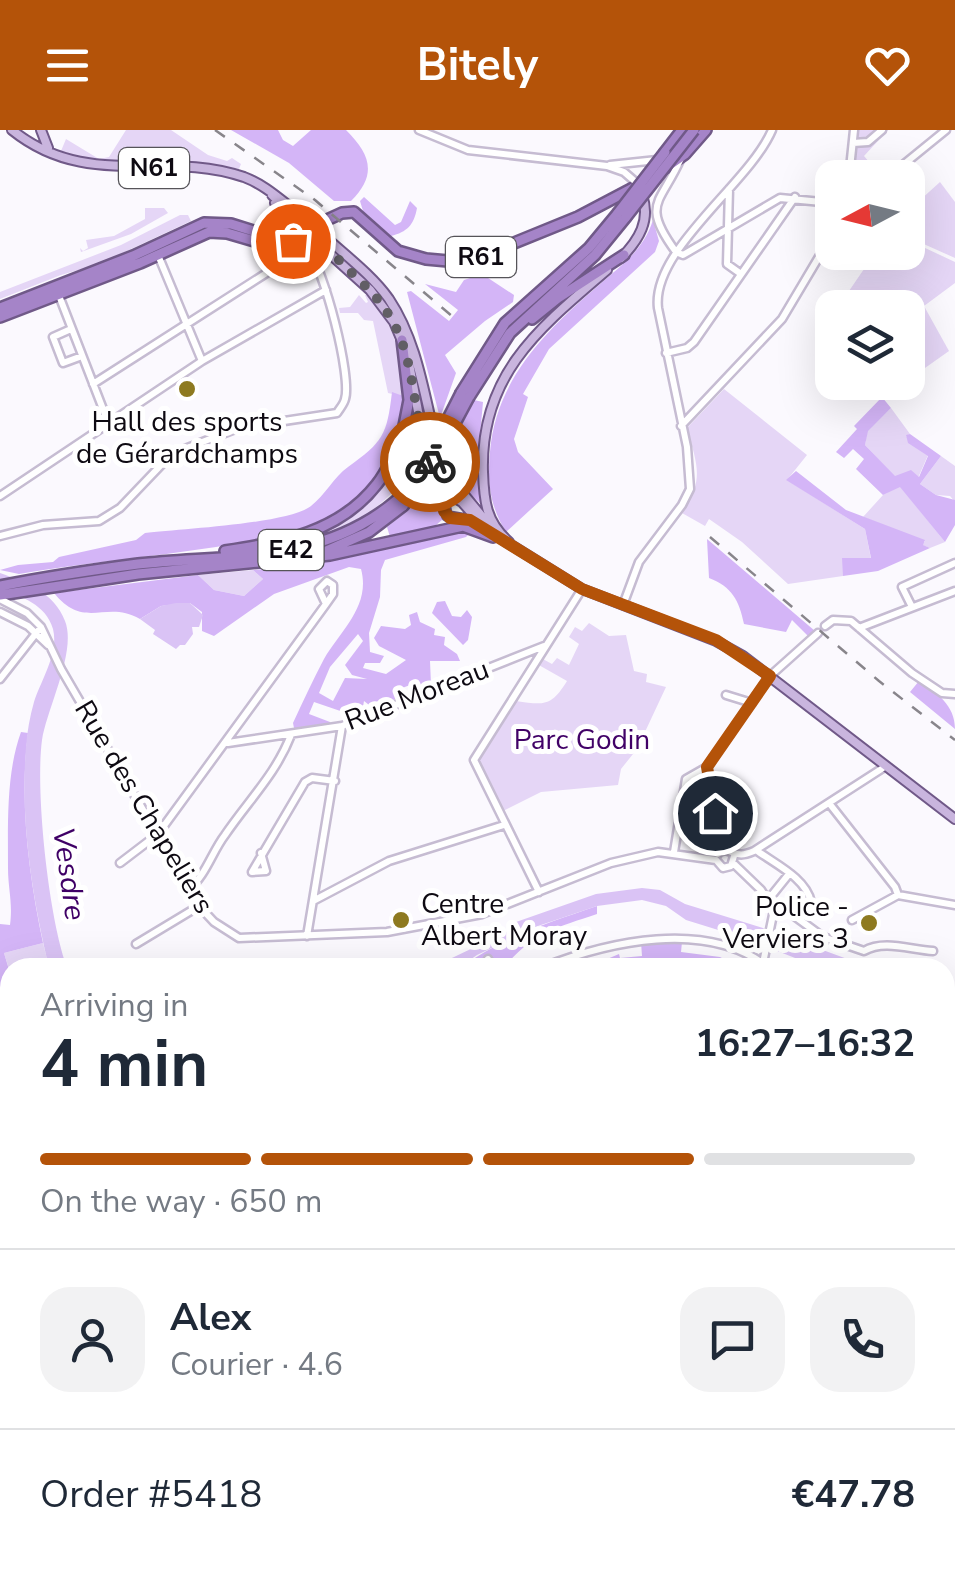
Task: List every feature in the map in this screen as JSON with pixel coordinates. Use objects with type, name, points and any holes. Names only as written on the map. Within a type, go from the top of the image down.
[{"type":"highway","name":"R61","points":[[638,185],[668,159],[692,130]]},
{"type":"highway","name":"E42","points":[[0,586],[309,556],[369,532],[430,472],[465,395],[505,323],[622,215],[692,130]]},
{"type":"highway","name":"R61","points":[[0,308],[158,255],[209,232],[285,248],[313,222],[342,213],[354,212],[398,251],[426,260],[459,262],[493,252],[624,195],[681,158],[706,130]]},
{"type":"highway","name":"E42","points":[[465,395],[510,333],[595,254],[681,131]]},
{"type":"highway","points":[[313,222],[322,235],[313,249]]},
{"type":"highway","name":"R61","points":[[0,317],[200,224],[226,223],[279,238],[294,237],[313,249]]},
{"type":"highway","points":[[494,356],[558,298],[624,256]]},
{"type":"highway","points":[[400,447],[408,400],[402,340]]},
{"type":"highway","points":[[173,561],[270,544],[326,526],[368,495],[411,432],[421,431],[437,440]]},
{"type":"highway","name":"E42","points":[[0,597],[173,561],[312,546],[364,525],[400,503]]},
{"type":"highway","points":[[410,537],[454,518]]},
{"type":"highway","points":[[309,556],[463,526],[495,535]]},
{"type":"main road","name":"N61","points":[[12,130],[56,156],[90,165],[207,170],[252,181],[281,196],[313,222]]},
{"type":"main road","points":[[30,144],[38,142],[41,132]]},
{"type":"main road","points":[[41,132],[44,144],[56,156]]},
{"type":"main road","name":"N61","points":[[252,181],[290,213],[294,237]]},
{"type":"main road","points":[[512,545],[494,528],[484,502],[484,444],[492,402],[508,367],[536,333],[636,241],[645,221],[646,204],[638,185]]},
{"type":"main road","points":[[262,189],[281,216],[277,228],[265,234]]},
{"type":"main road","points":[[322,235],[373,280],[400,317],[455,498],[465,508],[495,535],[582,589],[716,640],[770,676],[955,819]]},
{"type":"main road","points":[[313,249],[329,253],[378,298],[402,340],[415,385],[421,431],[444,511],[454,518],[470,520],[529,557]]},
{"type":"main road","points":[[437,440],[456,486],[495,535]]},
{"type":"main road","points":[[445,504],[455,498]]},
{"type":"main road","points":[[454,518],[465,508]]},
{"type":"street","points":[[420,130],[468,150],[607,166],[668,159]]},
{"type":"street","points":[[623,606],[638,562],[676,514],[690,489],[691,474],[657,293],[662,276],[761,151],[772,130]]},
{"type":"street","points":[[851,160],[854,130]]},
{"type":"street","points":[[853,143],[868,142],[882,130]]},
{"type":"street","points":[[910,160],[946,130]]},
{"type":"street","points":[[680,254],[655,214],[658,197],[681,158]]},
{"type":"street","points":[[625,164],[638,175],[638,185]]},
{"type":"street","points":[[607,166],[627,174],[638,185]]},
{"type":"street","points":[[624,195],[629,182],[627,174]]},
{"type":"street","points":[[729,189],[728,264],[741,274]]},
{"type":"street","points":[[680,254],[773,200],[795,197],[815,200]]},
{"type":"street","points":[[666,354],[691,345],[795,197]]},
{"type":"street","points":[[285,248],[286,260]]},
{"type":"street","points":[[0,536],[44,524],[99,521],[120,508],[164,462],[182,450],[238,428],[337,413],[346,396],[336,327],[313,249]]},
{"type":"street","points":[[158,255],[202,361]]},
{"type":"street","points":[[92,384],[286,260],[298,256],[317,263]]},
{"type":"street","points":[[682,430],[782,319],[815,264]]},
{"type":"street","points":[[57,290],[108,422]]},
{"type":"street","points":[[0,496],[202,361],[326,290]]},
{"type":"street","points":[[71,328],[53,336],[63,363],[82,356]]},
{"type":"street","points":[[912,607],[902,586],[955,563]]},
{"type":"street","points":[[539,892],[474,760],[582,589]]},
{"type":"street","points":[[858,628],[955,591]]},
{"type":"street","points":[[0,597],[27,613],[38,630]]},
{"type":"street","points":[[120,864],[158,834],[326,604]]},
{"type":"street","points":[[0,612],[38,630]]},
{"type":"street","points":[[825,626],[841,619],[942,693],[955,694]]},
{"type":"street","points":[[0,679],[38,630]]},
{"type":"street","name":"Rue des Chapeliers","points":[[38,630],[200,906],[214,922],[239,938],[386,932],[454,921],[611,863],[658,852],[718,856]]},
{"type":"street","points":[[674,852],[688,776],[707,767],[770,676],[818,634]]},
{"type":"street","name":"Rue Moreau","points":[[227,743],[342,726],[545,645]]},
{"type":"street","points":[[726,694],[752,703]]},
{"type":"street","points":[[308,936],[336,782],[342,726]]},
{"type":"street","points":[[189,888],[203,874],[248,800],[276,770],[292,734]]},
{"type":"street","points":[[707,767],[718,856],[724,868],[886,766]]},
{"type":"street","points":[[261,853],[305,782],[312,778],[336,782]]},
{"type":"street","points":[[829,804],[898,896]]},
{"type":"street","points":[[314,901],[388,861],[504,825]]},
{"type":"street","points":[[718,856],[726,850],[774,910],[766,958]]},
{"type":"street","points":[[756,850],[802,884],[811,902],[789,912]]},
{"type":"street","points":[[768,900],[789,874]]},
{"type":"street","points":[[852,920],[898,896],[955,906]]},
{"type":"street","points":[[136,944],[200,906]]},
{"type":"street","points":[[774,910],[789,912],[824,937],[864,952],[872,946],[885,945],[933,951]]},
{"type":"street","points":[[567,958],[598,946],[663,938],[710,943],[756,958]]},
{"type":"green space","points":[[126,130],[171,130],[208,155],[227,161],[232,158],[241,164],[239,169],[126,163],[82,157],[61,151],[66,139],[99,159],[109,157]]},
{"type":"green space","points":[[858,130],[888,130],[864,156],[867,160],[856,160]]},
{"type":"green space","points":[[940,182],[955,202],[955,258],[925,245],[925,196]]},
{"type":"green space","points":[[145,208],[164,208],[168,213],[131,234],[81,252],[80,248],[88,248],[86,240],[114,236],[145,219]]},
{"type":"green space","points":[[180,215],[188,215],[191,221],[99,264],[0,299],[0,292],[121,245]]},
{"type":"green space","points":[[925,248],[955,262],[955,283],[925,305],[925,290],[850,290],[863,270],[925,270]]},
{"type":"green space","points":[[359,295],[366,303],[365,295],[369,295],[391,331],[406,397],[388,393],[373,321],[364,320],[358,313],[340,313],[339,308],[350,307]]},
{"type":"green space","points":[[925,308],[949,351],[925,368]]},
{"type":"green space","points":[[724,389],[807,455],[787,480],[865,529],[871,559],[843,558],[843,576],[788,584],[742,542],[709,519],[705,526],[682,513],[694,491],[697,472],[687,428]]},
{"type":"green space","points":[[891,408],[910,434],[906,436],[928,455],[918,478],[895,477],[865,445],[867,431]]},
{"type":"green space","points":[[414,438],[418,460],[404,480],[371,511],[332,532],[265,548],[312,535],[376,491],[407,440]]},
{"type":"green space","points":[[941,456],[955,466],[955,502],[950,496],[936,495],[920,484]]},
{"type":"green space","points":[[900,486],[945,542],[930,548],[922,545],[925,541],[863,517],[883,495]]},
{"type":"green space","points":[[253,570],[263,579],[244,596],[214,590],[198,575]]},
{"type":"green space","name":"Parc Godin","points":[[589,623],[609,636],[626,635],[634,671],[647,674],[646,682],[666,687],[637,749],[621,769],[618,785],[541,792],[501,812],[478,766],[479,758],[516,701],[546,702],[556,696],[567,681],[537,664],[541,658],[552,664],[557,658],[569,665],[579,644],[569,637],[575,627],[582,631]]},
{"type":"green space","points":[[43,943],[47,958],[6,958],[4,953]]},
{"type":"shaded area","points":[[231,130],[278,130],[283,140],[293,146],[311,130],[346,130],[361,147],[368,164],[365,182],[351,201],[334,201],[289,163]]},
{"type":"shaded area","points":[[364,197],[395,225],[401,222],[410,201],[417,208],[414,219],[405,230],[391,236],[363,211],[360,201]]},
{"type":"shaded area","points":[[653,220],[659,241],[655,252],[549,349],[523,394],[528,397],[514,439],[518,452],[553,489],[506,532],[493,503],[489,474],[494,425],[502,401],[513,378],[543,338],[631,256]]},
{"type":"shaded area","points":[[482,274],[514,295],[513,302],[445,355],[456,373],[440,418],[407,292],[411,291],[449,321],[458,310],[425,284],[456,292],[464,280]]},
{"type":"shaded area","points":[[392,392],[406,397],[386,462],[368,489],[326,520],[280,536],[216,547],[19,574],[0,570],[53,562],[59,557],[136,540],[145,533],[257,521],[299,512],[316,502],[343,471],[376,444],[385,428]]},
{"type":"shaded area","points":[[474,400],[483,402],[477,469],[482,505],[467,491],[448,453]]},
{"type":"shaded area","points":[[879,400],[884,400],[891,408],[868,431],[865,445],[895,476],[911,470],[919,477],[928,456],[908,443],[906,435],[941,456],[920,484],[936,495],[955,500],[955,525],[945,542],[900,487],[883,495],[856,469],[864,459],[853,449],[844,458],[836,452],[857,429],[854,426]]},
{"type":"shaded area","points":[[796,471],[846,510],[925,540],[923,545],[930,548],[878,571],[843,576],[842,558],[871,558],[865,529],[786,480]]},
{"type":"shaded area","points":[[429,484],[440,502],[443,519],[435,526],[390,537],[387,527],[408,510]]},
{"type":"shaded area","points":[[466,528],[472,531],[466,537],[385,560],[380,597],[369,633],[370,652],[384,656],[380,663],[365,663],[363,668],[386,674],[406,660],[379,646],[374,638],[381,626],[405,629],[411,625],[409,615],[417,612],[420,622],[435,629],[434,635],[445,637],[444,645],[460,661],[430,661],[431,685],[418,690],[410,685],[397,690],[398,698],[373,708],[364,701],[362,712],[355,716],[314,702],[309,714],[330,722],[330,727],[295,733],[293,723],[316,675],[358,606],[362,595],[361,569],[349,567],[274,594],[214,636],[202,631],[202,612],[190,603],[161,606],[140,619],[117,612],[76,610],[54,593],[198,575],[214,590],[244,596],[263,579],[253,570],[307,564]],"holes":[[[358,634],[363,641],[345,665],[352,675],[367,679],[345,678],[333,701],[319,693],[330,667]]]},
{"type":"shaded area","points":[[707,539],[815,631],[810,638],[792,620],[786,632],[744,624],[733,595],[709,578]]},
{"type":"shaded area","name":"Vesdre","points":[[0,573],[47,596],[60,611],[68,633],[40,763],[49,888],[64,958],[47,958],[33,886],[25,802],[28,730],[51,657],[53,629],[39,607],[0,588]]},
{"type":"shaded area","points":[[445,601],[452,616],[461,617],[467,610],[472,617],[468,640],[463,645],[432,613],[437,602]]},
{"type":"shaded area","points":[[190,603],[203,615],[199,627],[192,627],[193,634],[185,645],[176,649],[153,634],[155,630],[140,619],[161,606]]},
{"type":"shaded area","points":[[919,681],[948,706],[955,729],[910,692]]},
{"type":"shaded area","points":[[21,732],[28,733],[27,838],[43,943],[4,953],[6,958],[0,958],[0,924],[10,925],[9,799]]},
{"type":"shaded area","points":[[642,888],[660,890],[685,904],[845,958],[795,958],[686,920],[666,906],[642,900],[597,906],[538,926],[473,958],[452,958],[517,927],[516,922],[596,894]]},
{"type":"shaded area","points":[[597,906],[597,914],[537,938],[513,958],[475,958],[509,939]]},
{"type":"shaded area","points":[[641,942],[682,942],[681,952],[722,958],[620,958],[642,956]]},
{"type":"railway","points":[[215,130],[315,200],[453,317]]},
{"type":"railway","points":[[710,537],[879,681],[955,740]]},
{"type":"way so far","points":[[293,241],[302,250],[317,247],[329,253],[378,298],[388,313],[407,353],[430,462]]},
{"type":"place","name":"Hall des sports de Gérardchamps","points":[[187,389]]},
{"type":"place","name":"Centre Albert Moray","points":[[401,920]]},
{"type":"place","name":"Police - Verviers 3","points":[[869,923]]},
{"type":"route","points":[[430,462],[442,490],[444,511],[450,518],[470,520],[582,589],[716,640],[770,676],[707,767],[715,813]]}]
